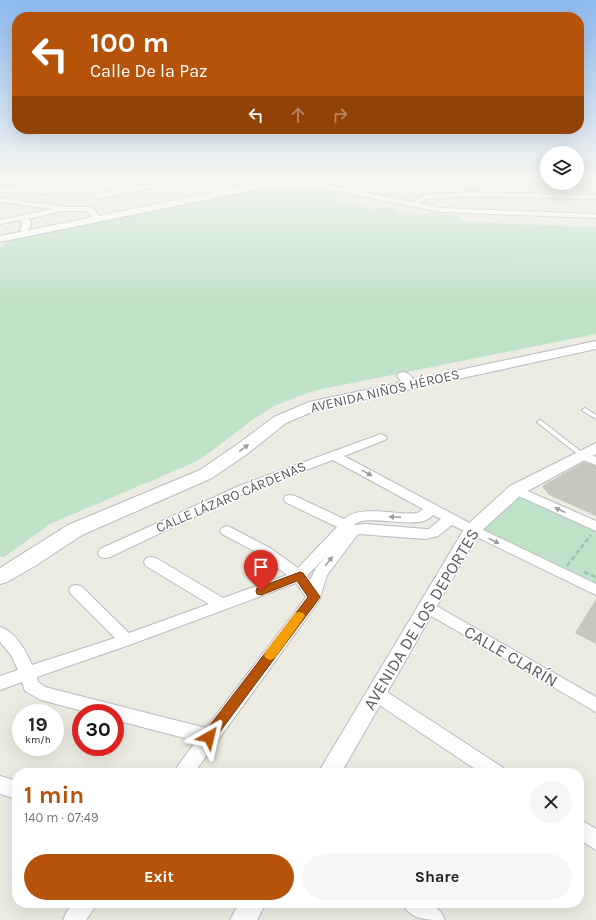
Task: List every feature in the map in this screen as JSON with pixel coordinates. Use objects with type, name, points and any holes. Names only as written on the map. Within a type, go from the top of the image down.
[{"type":"main road","name":"AVENIDA NIÑOS HÉROES","points":[[0,577],[28,561],[75,530],[206,474],[241,450],[280,420],[314,405],[407,380],[596,337]]},
{"type":"main road","name":"AVENIDA NIÑOS HÉROES","points":[[0,565],[18,556],[66,524],[198,467],[255,424],[280,409],[310,397],[596,345]]},
{"type":"street","points":[[0,222],[22,218],[27,222],[24,230]]},
{"type":"street","points":[[0,235],[80,218]]},
{"type":"street","points":[[0,239],[83,218]]},
{"type":"street","name":"CALLE LÁZARO CÁRDENAS","points":[[105,553],[245,488],[381,438]]},
{"type":"street","points":[[333,455],[450,519],[596,590]]},
{"type":"street","name":"AVENIDA DE LOS DEPORTES","points":[[332,768],[472,530],[516,490],[591,455]]},
{"type":"street","points":[[516,490],[594,530]]},
{"type":"street","points":[[290,499],[346,525]]},
{"type":"street","points":[[0,683],[28,672],[127,640],[223,606],[300,576],[352,519],[359,517],[422,516],[431,509]]},
{"type":"street","points":[[187,768],[314,597],[321,572],[354,530],[365,529],[426,534],[433,533],[450,519]]},
{"type":"street","points":[[227,531],[265,551],[300,576],[314,597]]},
{"type":"street","points":[[151,562],[223,606]]},
{"type":"street","points":[[76,590],[127,640]]},
{"type":"street","name":"CALLE CLARÍN","points":[[426,606],[596,705]]},
{"type":"street","points":[[0,634],[9,640],[17,649],[28,672],[31,686],[41,693],[209,737]]},
{"type":"street","points":[[375,693],[488,768]]},
{"type":"street","points":[[0,785],[12,789]]},
{"type":"street","points":[[584,832],[596,840]]},
{"type":"street","points":[[73,920],[82,908]]},
{"type":"street","points":[[243,920],[250,908]]},
{"type":"street","points":[[419,908],[435,920]]},
{"type":"lane","points":[[585,410],[596,417]]},
{"type":"lane","points":[[540,422],[591,455]]},
{"type":"path","points":[[562,573],[594,530]]},
{"type":"green space","points":[[114,218],[460,218],[462,222],[596,227],[596,334],[317,390],[292,399],[258,416],[193,463],[50,524],[4,557],[0,557],[0,248],[12,239]]},
{"type":"green space","points":[[517,492],[596,526],[596,590],[474,530]]},
{"type":"building","points":[[584,462],[596,466],[596,516],[549,495],[542,486]]},
{"type":"building","points":[[596,599],[596,644],[575,633]]},
{"type":"slow traffic","points":[[270,655],[299,616]]},
{"type":"route","points":[[209,737],[314,597],[300,576],[261,591]]}]
